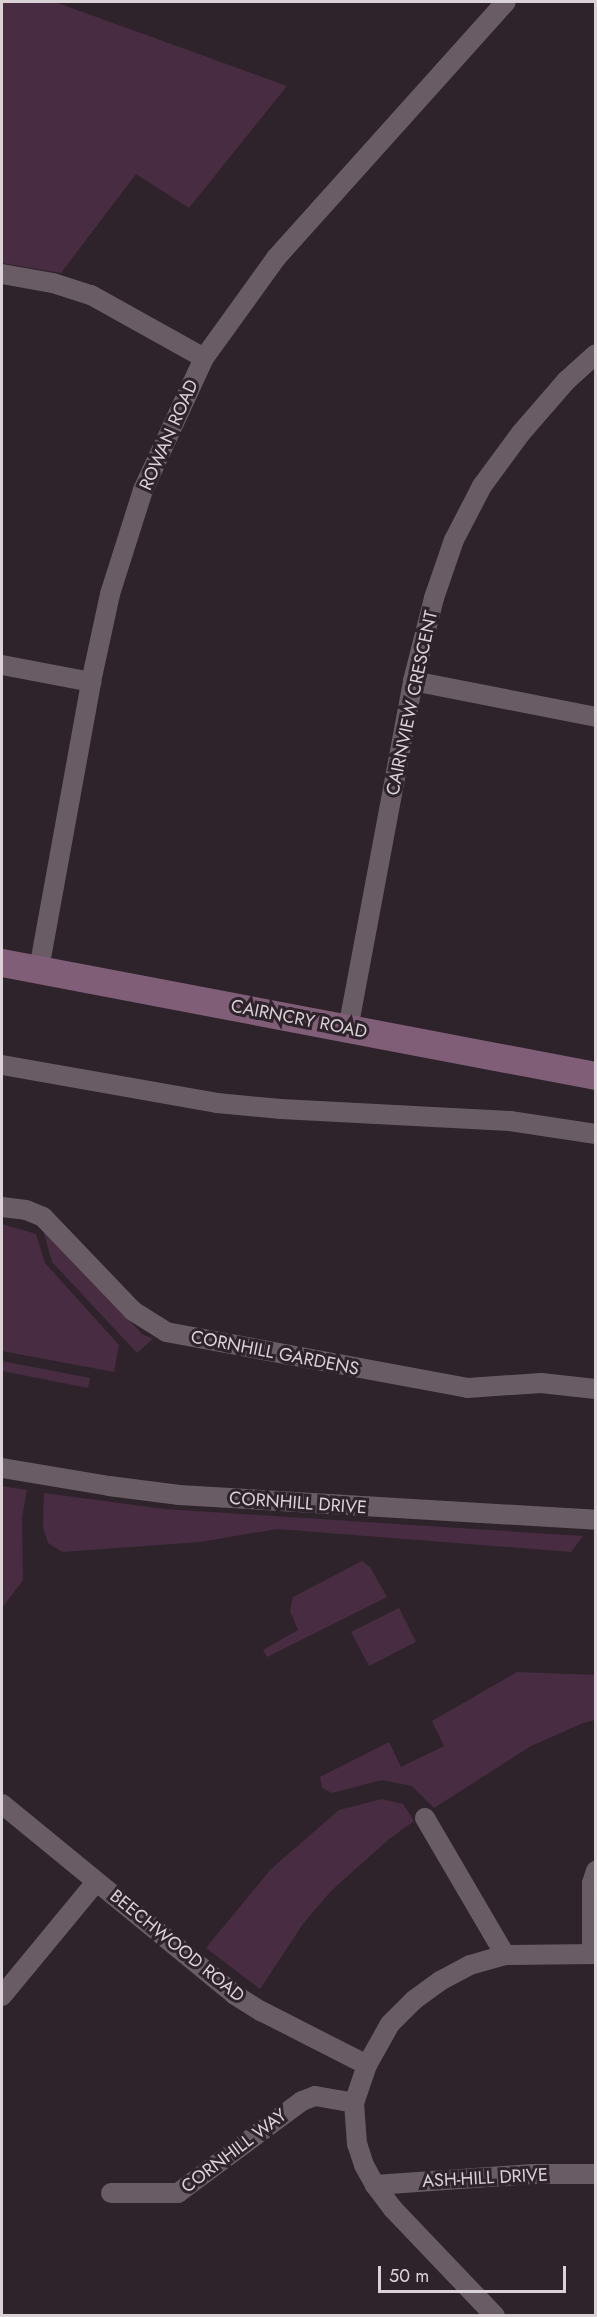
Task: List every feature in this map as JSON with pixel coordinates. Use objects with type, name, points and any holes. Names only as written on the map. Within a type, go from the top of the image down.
[{"type":"street","name":"ROWAN ROAD","points":[[39,969],[91,682],[110,594],[143,490],[204,358],[276,258],[506,2]]},
{"type":"street","points":[[2,274],[53,283],[91,295],[204,358]]},
{"type":"street","name":"CAIRNVIEW CRESCENT","points":[[348,1029],[413,681],[434,598],[454,540],[482,486],[521,433],[566,381],[596,354]]},
{"type":"street","points":[[2,665],[91,682]]},
{"type":"street","points":[[413,681],[596,717]]},
{"type":"street","name":"CAIRNCRY ROAD","points":[[2,963],[596,1076]]},
{"type":"street","points":[[2,1065],[217,1103],[280,1109],[510,1121],[596,1134]]},
{"type":"street","name":"CORNHILL GARDENS","points":[[2,1206],[26,1210],[43,1217],[133,1311],[165,1332],[467,1388],[541,1383],[596,1389]]},
{"type":"street","name":"CORNHILL DRIVE","points":[[2,1468],[179,1495],[596,1520]]},
{"type":"street","name":"BEECHWOOD ROAD","points":[[2,1804],[235,1995],[261,2011],[367,2065]]},
{"type":"street","points":[[425,1818],[505,1955]]},
{"type":"street","points":[[495,2316],[393,2209],[375,2185],[364,2165],[357,2144],[354,2103],[367,2065],[390,2024],[414,2000],[440,1981],[470,1965],[505,1955],[594,1954],[592,1899],[596,1871]]},
{"type":"street","points":[[2,1996],[96,1882]]},
{"type":"street","name":"CORNHILL WAY","points":[[111,2193],[178,2193],[302,2101],[315,2096],[354,2103]]},
{"type":"street","name":"ASH-HILL DRIVE","points":[[375,2185],[533,2174],[596,2174]]},
{"type":"shaded area","points":[[2,2],[55,2],[287,86],[189,208],[136,174],[61,273],[2,263]]},
{"type":"shaded area","points":[[2,1224],[36,1234],[45,1263],[119,1345],[114,1372],[2,1351]]},
{"type":"shaded area","points":[[43,1230],[142,1334],[153,1339],[137,1353],[52,1262]]},
{"type":"shaded area","points":[[2,1361],[90,1378],[88,1388],[2,1371]]},
{"type":"shaded area","points":[[2,1486],[27,1490],[22,1518],[23,1580],[2,1608]]},
{"type":"shaded area","points":[[44,1493],[165,1509],[583,1536],[571,1552],[277,1529],[200,1542],[62,1552],[48,1543],[43,1527]]},
{"type":"shaded area","points":[[362,1561],[370,1567],[387,1597],[267,1657],[263,1650],[298,1630],[290,1611],[293,1597]]},
{"type":"shaded area","points":[[399,1608],[416,1642],[369,1666],[351,1632]]},
{"type":"shaded area","points":[[517,1672],[595,1675],[595,1720],[531,1746],[434,1808],[412,1786],[382,1780],[332,1793],[322,1788],[320,1777],[389,1742],[401,1767],[444,1746],[432,1721]]},
{"type":"shaded area","points":[[382,1799],[403,1804],[414,1821],[388,1840],[331,1891],[303,1924],[260,1989],[206,1948],[271,1869],[339,1810]]}]
